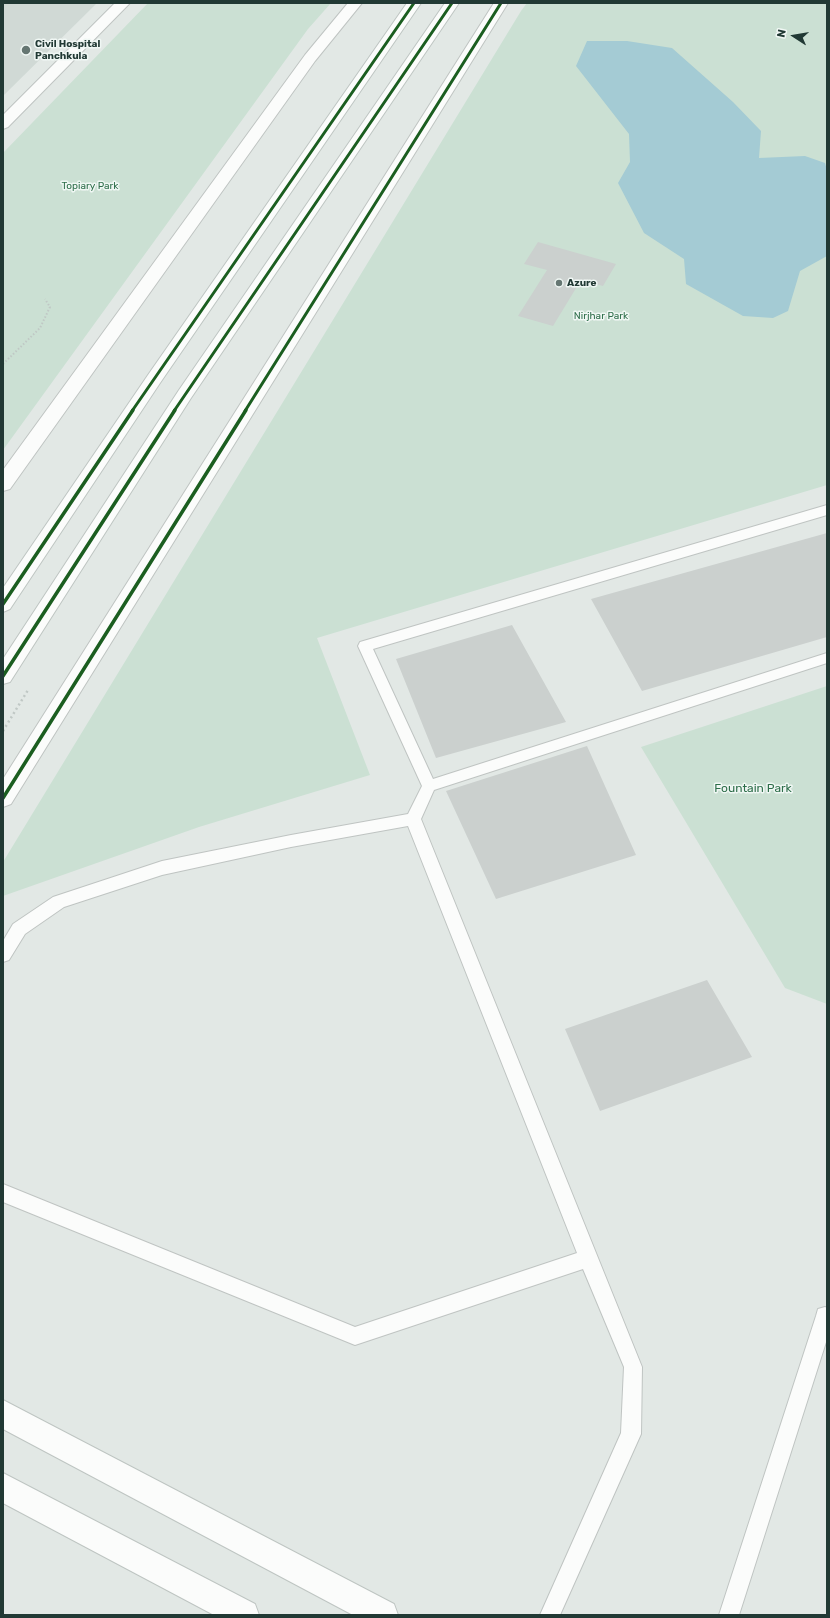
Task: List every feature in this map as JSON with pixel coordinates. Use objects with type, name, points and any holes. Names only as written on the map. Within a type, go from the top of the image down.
[{"type":"street","points":[[3,124],[123,3]]},
{"type":"street","points":[[3,484],[310,58],[355,3]]},
{"type":"street","points":[[3,604],[154,379],[414,3]]},
{"type":"street","points":[[3,676],[185,394],[452,3]]},
{"type":"street","points":[[3,798],[501,3]]},
{"type":"street","points":[[3,1414],[383,1615]]},
{"type":"street","points":[[3,1487],[244,1615]]},
{"type":"lane","points":[[429,786],[365,646],[827,510]]},
{"type":"lane","points":[[550,1615],[631,1434],[633,1367],[413,819],[429,786],[827,658]]},
{"type":"lane","points":[[3,955],[19,929],[59,902],[162,868],[291,841],[413,819]]},
{"type":"lane","points":[[3,1193],[355,1336],[588,1258]]},
{"type":"lane","points":[[729,1615],[825,1316]]},
{"type":"path","points":[[3,364],[40,328],[50,307],[45,299]]},
{"type":"shaded area","name":"Civil Hospital Panchkula","points":[[3,3],[91,3],[96,4],[3,96]]},
{"type":"green space","name":"Topiary Park","points":[[148,3],[331,3],[308,29],[3,450],[3,153]]},
{"type":"green space","name":"Nirjhar Park","points":[[527,3],[827,3],[827,485],[317,638],[370,775],[199,827],[3,896],[3,862]]},
{"type":"green space","name":"Fountain Park","points":[[827,686],[827,1004],[785,988],[641,747]]},
{"type":"water","points":[[587,41],[627,41],[672,48],[733,102],[761,131],[759,158],[805,156],[825,163],[827,170],[827,256],[800,271],[788,311],[773,318],[743,316],[686,284],[684,259],[644,233],[618,183],[630,162],[629,134],[576,66]]},
{"type":"building","name":"Azure","points":[[538,242],[616,264],[603,286],[581,280],[553,326],[518,316],[547,270],[524,264]]},
{"type":"building","points":[[827,533],[827,637],[642,691],[591,599]]},
{"type":"building","points":[[512,625],[566,722],[436,758],[396,659]]},
{"type":"building","points":[[587,746],[636,855],[496,899],[446,791]]},
{"type":"building","points":[[707,980],[752,1057],[600,1111],[565,1029]]},
{"type":"cycle path","points":[[3,604],[154,379],[414,3]]},
{"type":"cycle path","points":[[3,676],[185,394],[452,3]]},
{"type":"cycle path","points":[[3,798],[501,3]]},
{"type":"place","name":"Civil Hospital Panchkula","points":[[26,50]]},
{"type":"place","name":"Azure","points":[[559,283]]}]
